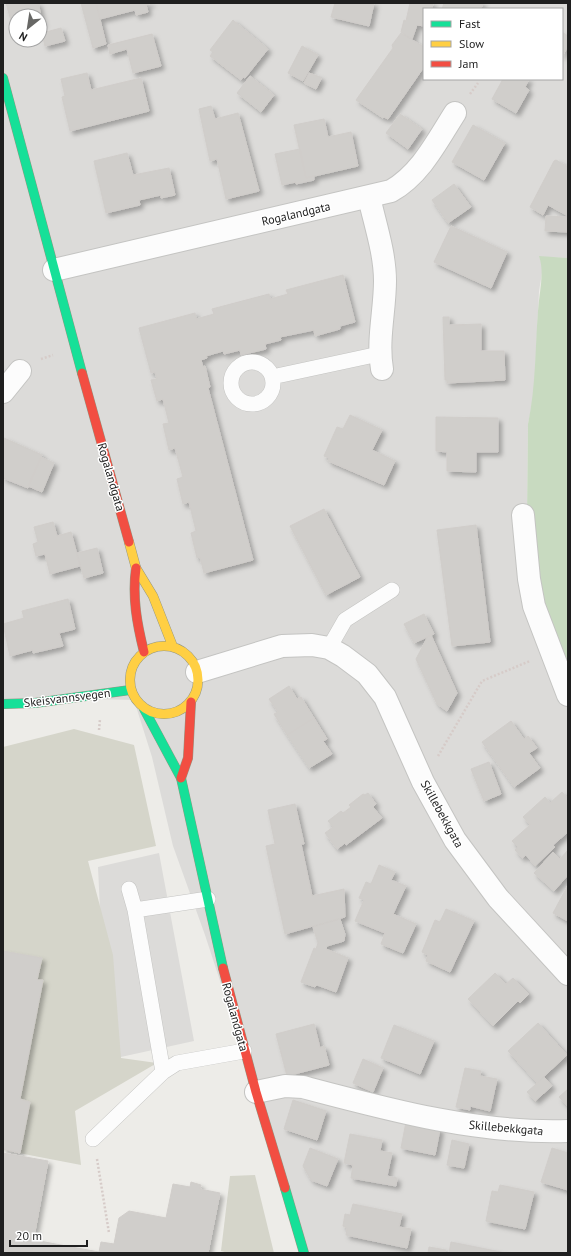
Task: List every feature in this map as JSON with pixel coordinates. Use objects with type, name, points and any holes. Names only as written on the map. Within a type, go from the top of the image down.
[{"type":"street","name":"Rogalandgata","points":[[3,78],[136,568],[134,578],[136,603],[139,632],[144,652]]},
{"type":"street","name":"Rogalandgata","points":[[54,270],[391,191],[403,184],[413,175],[455,113]]},
{"type":"street","points":[[369,197],[385,279],[385,309],[381,361]]},
{"type":"street","points":[[523,515],[534,606],[568,695]]},
{"type":"street","name":"Rogalandgata","points":[[136,568],[146,579],[173,647]]},
{"type":"street","name":"Skillebekkgata","points":[[197,672],[282,646],[312,645],[329,648],[343,656],[367,674],[385,697],[423,782],[455,840],[498,898],[568,974]]},
{"type":"street","points":[[181,778],[188,758],[191,702],[196,691],[198,679],[197,672],[192,661],[184,652],[173,647],[155,647],[144,652],[136,660],[130,671],[130,690],[135,701],[144,709],[155,714],[170,714],[182,710],[191,702]]},
{"type":"street","name":"Skeisvannsvegen","points":[[3,704],[35,704],[130,690]]},
{"type":"street","name":"Rogalandgata","points":[[144,709],[181,778],[222,965],[244,1051],[304,1253]]},
{"type":"street","name":"Skillebekkgata","points":[[256,1092],[285,1086],[303,1087],[375,1106],[430,1118],[495,1129],[568,1131]]},
{"type":"lane","points":[[272,377],[381,361]]},
{"type":"lane","points":[[329,648],[345,620],[392,590]]},
{"type":"lane","points":[[129,889],[135,910],[163,1072]]},
{"type":"lane","points":[[135,910],[208,900]]},
{"type":"lane","points":[[94,1139],[163,1072],[177,1063],[244,1051]]},
{"type":"path","points":[[440,754],[482,681],[551,652]]},
{"type":"path","points":[[94,1139],[109,1233]]},
{"type":"shaded area","points":[[3,3],[568,3],[568,258],[540,257],[543,267],[539,291],[534,396],[528,424],[526,609],[545,666],[568,708],[568,1253],[309,1253],[205,935],[173,846],[152,757],[134,700],[96,699],[3,704]]},
{"type":"shaded area","points":[[74,729],[134,745],[156,846],[88,861],[113,955],[121,1058],[157,1063],[75,1111],[81,1165],[3,1150],[3,747]]},
{"type":"shaded area","points":[[159,853],[194,1041],[107,1060],[98,867]]},
{"type":"shaded area","points":[[255,1175],[274,1253],[228,1253],[221,1251],[230,1176]]},
{"type":"green space","points":[[539,256],[568,258],[568,708],[545,666],[526,609],[528,424],[534,382],[538,311],[542,276]]},
{"type":"building","points":[[6,3],[38,3],[39,8],[8,8],[8,10]]},
{"type":"building","points":[[81,3],[96,3],[106,44],[93,48]]},
{"type":"building","points":[[96,3],[152,3],[146,5],[148,12],[136,15],[135,10],[100,19]]},
{"type":"building","points":[[335,3],[374,3],[369,26],[331,17]]},
{"type":"building","points":[[410,3],[433,3],[432,8],[423,8],[423,26],[417,25],[412,39],[401,32],[404,20],[406,21]]},
{"type":"building","points":[[444,3],[483,3],[481,8],[442,8]]},
{"type":"building","points":[[233,20],[268,49],[245,78],[243,77],[241,80],[210,56],[213,52],[210,50]]},
{"type":"building","points":[[61,28],[65,41],[48,45],[48,31]]},
{"type":"building","points":[[401,33],[423,46],[423,68],[388,119],[383,118],[356,100],[393,48],[392,45]]},
{"type":"building","points":[[563,33],[568,36],[568,46],[563,55]]},
{"type":"building","points":[[152,34],[161,66],[133,73],[127,49],[110,54],[108,45]]},
{"type":"building","points":[[302,46],[318,55],[303,81],[288,73]]},
{"type":"building","points":[[87,73],[91,90],[141,78],[149,111],[70,131],[62,97],[65,96],[61,79]]},
{"type":"building","points":[[309,73],[320,77],[321,79],[316,89],[304,83]]},
{"type":"building","points":[[250,76],[274,95],[261,112],[237,93]]},
{"type":"building","points":[[502,80],[528,80],[525,87],[529,90],[516,113],[492,99]]},
{"type":"building","points":[[211,106],[215,119],[238,113],[259,191],[226,199],[217,159],[210,161],[199,109]]},
{"type":"building","points":[[400,114],[422,129],[408,149],[386,133]]},
{"type":"building","points":[[324,119],[328,137],[351,132],[358,166],[306,178],[294,125]]},
{"type":"building","points":[[473,125],[505,143],[484,180],[452,162]]},
{"type":"building","points":[[300,149],[306,178],[314,176],[314,180],[282,185],[275,154]]},
{"type":"building","points":[[127,153],[133,175],[169,168],[175,195],[161,198],[161,195],[139,200],[140,205],[106,213],[94,161]]},
{"type":"building","points":[[556,160],[568,167],[568,216],[548,205],[543,215],[530,207],[554,161]]},
{"type":"building","points":[[454,184],[471,207],[448,223],[432,200]]},
{"type":"building","points":[[546,216],[568,217],[568,232],[545,231]]},
{"type":"building","points":[[451,226],[507,252],[491,288],[434,262]]},
{"type":"building","points":[[343,275],[355,322],[340,326],[340,329],[315,336],[314,330],[280,337],[281,340],[265,344],[266,349],[241,355],[240,350],[224,354],[223,351],[206,356],[207,358],[201,360],[203,367],[205,366],[210,387],[208,388],[253,560],[204,573],[200,557],[197,558],[191,533],[196,531],[189,502],[183,504],[177,479],[183,477],[175,448],[169,450],[163,424],[169,423],[163,399],[157,401],[151,380],[157,379],[155,372],[151,373],[139,328],[195,313],[196,319],[214,314],[212,309],[269,294],[270,299],[288,294],[286,290]]},
{"type":"building","points":[[443,317],[449,317],[449,325],[481,324],[481,351],[504,351],[505,380],[447,383],[447,380],[445,380]]},
{"type":"building","points":[[350,415],[382,430],[372,450],[395,461],[384,485],[328,461],[329,458],[324,456],[337,427],[343,429]]},
{"type":"building","points":[[436,417],[498,418],[498,452],[476,452],[476,472],[447,471],[447,452],[436,451]]},
{"type":"building","points":[[4,438],[42,455],[28,488],[3,478]]},
{"type":"building","points":[[41,457],[54,463],[42,492],[28,486]]},
{"type":"building","points":[[324,509],[360,577],[326,595],[290,526]]},
{"type":"building","points":[[53,522],[57,536],[71,532],[80,566],[50,574],[45,554],[36,556],[33,544],[38,542],[34,527]]},
{"type":"building","points":[[476,525],[490,642],[452,646],[437,530]]},
{"type":"building","points":[[97,548],[103,573],[84,578],[77,553]]},
{"type":"building","points":[[68,599],[75,629],[59,633],[63,646],[33,653],[33,650],[10,656],[3,624],[24,618],[22,611]]},
{"type":"building","points":[[424,614],[434,634],[414,643],[404,624]]},
{"type":"building","points":[[431,635],[457,693],[447,711],[437,704],[416,659],[428,636]]},
{"type":"building","points":[[289,686],[297,699],[301,697],[314,718],[287,735],[274,714],[278,712],[269,699]]},
{"type":"building","points":[[314,718],[327,739],[323,741],[332,754],[309,768],[287,735]]},
{"type":"building","points":[[511,721],[524,739],[528,736],[537,748],[529,753],[540,768],[514,787],[482,742]]},
{"type":"building","points":[[489,762],[501,794],[484,801],[471,769]]},
{"type":"building","points":[[562,792],[568,799],[568,832],[553,845],[555,847],[535,866],[526,855],[522,858],[515,850],[518,847],[512,841],[530,825],[523,817],[545,797],[550,803]]},
{"type":"building","points":[[368,793],[376,804],[373,807],[382,818],[346,845],[345,843],[337,849],[325,833],[333,827],[328,821],[341,811],[343,813],[351,807],[349,805],[363,794],[365,795]]},
{"type":"building","points":[[295,804],[304,844],[301,844],[312,896],[344,889],[345,917],[285,934],[266,846],[275,844],[268,810]]},
{"type":"building","points":[[568,850],[568,875],[554,891],[534,873],[553,852],[560,859]]},
{"type":"building","points":[[379,865],[395,872],[391,880],[406,886],[393,914],[416,924],[403,953],[381,944],[385,933],[355,921],[364,900],[359,898],[366,882],[371,884]]},
{"type":"building","points":[[568,885],[568,921],[553,913]]},
{"type":"building","points":[[446,909],[474,921],[450,972],[426,961],[428,955],[422,952],[435,920],[440,922]]},
{"type":"building","points":[[340,919],[345,934],[344,941],[327,946],[326,949],[348,958],[336,992],[317,985],[315,987],[301,982],[314,948],[316,949],[318,943],[313,927]]},
{"type":"building","points":[[3,951],[42,958],[37,980],[43,980],[20,1099],[30,1102],[20,1153],[3,1149]]},
{"type":"building","points":[[495,973],[506,984],[513,978],[529,994],[520,1003],[518,1001],[493,1026],[468,999]]},
{"type":"building","points":[[538,1023],[567,1055],[537,1083],[508,1051]]},
{"type":"building","points":[[314,1024],[320,1048],[324,1046],[329,1065],[287,1076],[276,1034]]},
{"type":"building","points":[[394,1025],[434,1041],[420,1074],[381,1058]]},
{"type":"building","points":[[363,1059],[383,1068],[373,1092],[353,1083]]},
{"type":"building","points":[[465,1068],[481,1071],[480,1076],[497,1079],[490,1111],[470,1106],[470,1110],[456,1107]]},
{"type":"building","points":[[544,1077],[552,1086],[535,1101],[527,1092]]},
{"type":"building","points":[[568,1089],[568,1107],[559,1097]]},
{"type":"building","points":[[293,1100],[326,1111],[317,1140],[284,1129]]},
{"type":"building","points":[[406,1122],[440,1129],[435,1155],[401,1148]]},
{"type":"building","points":[[350,1134],[382,1140],[380,1151],[392,1153],[387,1176],[397,1178],[396,1186],[351,1178],[353,1165],[344,1163]]},
{"type":"building","points":[[452,1140],[469,1144],[464,1168],[447,1165]]},
{"type":"building","points":[[310,1148],[338,1159],[327,1186],[311,1180],[303,1166]]},
{"type":"building","points":[[552,1148],[568,1153],[568,1190],[541,1182]]},
{"type":"building","points":[[3,1153],[48,1161],[31,1253],[3,1253]]},
{"type":"building","points":[[191,1182],[201,1185],[200,1189],[220,1193],[208,1253],[31,1253],[34,1240],[99,1252],[101,1242],[114,1244],[119,1218],[129,1211],[166,1218],[173,1184],[190,1187]]},
{"type":"building","points":[[500,1185],[534,1192],[525,1229],[486,1221],[492,1191],[498,1192]]},
{"type":"building","points":[[353,1204],[402,1214],[399,1227],[411,1229],[407,1248],[346,1235],[347,1228],[343,1226],[345,1214],[350,1215]]},
{"type":"building","points":[[451,1242],[506,1253],[449,1253]]},
{"type":"building","points":[[429,1247],[446,1250],[445,1253],[428,1253]]},
{"type":"traffic: fast","points":[[3,78],[82,373]]},
{"type":"traffic: fast","points":[[3,704],[35,703],[130,690]]},
{"type":"traffic: fast","points":[[144,709],[181,778],[223,968]]},
{"type":"traffic: fast","points":[[285,1188],[304,1253]]},
{"type":"traffic: slow","points":[[129,542],[136,568],[153,596],[173,647]]},
{"type":"traffic: slow","points":[[157,646],[171,646],[183,651],[193,661],[198,673],[198,680],[198,687],[193,699],[183,709],[171,714],[157,714],[145,709],[135,699],[130,687],[130,673],[135,661],[145,651],[157,646]]},
{"type":"traffic: jam","points":[[82,373],[129,542]]},
{"type":"traffic: jam","points":[[136,568],[135,600],[139,631],[144,652]]},
{"type":"traffic: jam","points":[[181,778],[188,758],[191,702]]},
{"type":"traffic: jam","points":[[223,968],[256,1092],[285,1188]]}]
